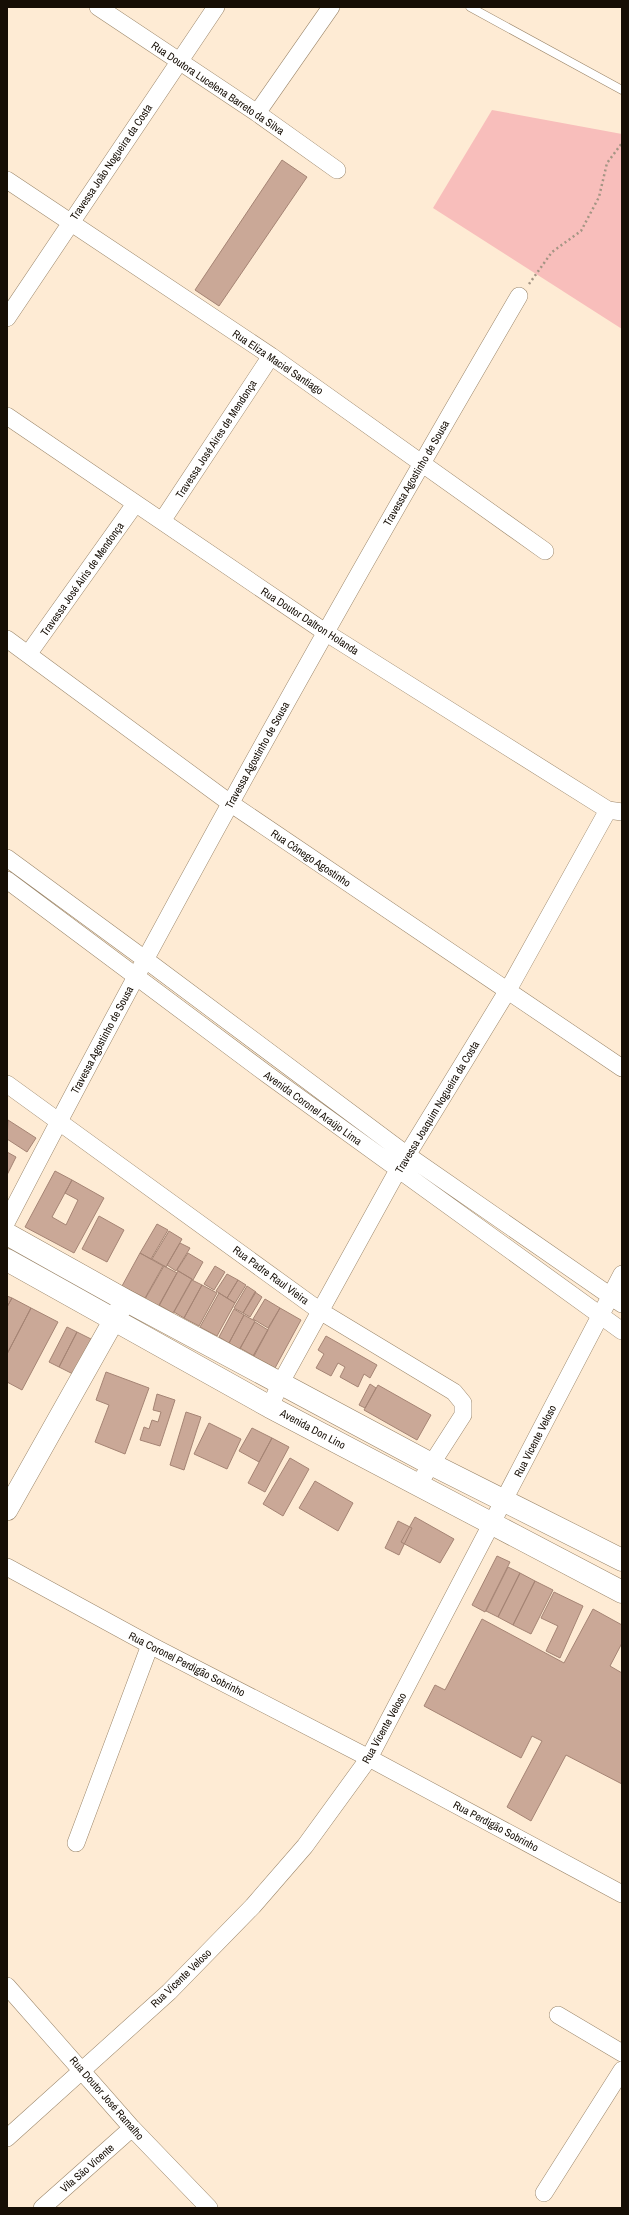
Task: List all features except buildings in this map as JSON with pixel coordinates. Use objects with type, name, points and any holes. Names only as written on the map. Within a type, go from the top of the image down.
[{"type":"main road","points":[[7,1234],[280,1384],[431,1464],[506,1500],[622,1560]]},
{"type":"main road","name":"Avenida Don Lino","points":[[7,1260],[270,1407],[622,1592]]},
{"type":"street","name":"Rua Doutora Lucelena Barreto da Silva","points":[[98,7],[178,62],[257,113],[337,170]]},
{"type":"street","name":"Travessa João Nogueira da Costa","points":[[7,318],[216,7]]},
{"type":"street","points":[[257,113],[331,7]]},
{"type":"street","name":"Rua Eliza Maciel Santiago","points":[[7,180],[271,356],[545,551]]},
{"type":"street","name":"Travessa Agostinho de Sousa","points":[[7,1221],[59,1120],[230,803],[325,632],[519,296]]},
{"type":"street","name":"Travessa José Aires de Mendonça","points":[[162,521],[271,356]]},
{"type":"street","name":"Rua Doutor Daltron Holanda","points":[[7,416],[325,632],[615,810]]},
{"type":"street","name":"Travessa José Airis de Mendonça","points":[[29,654],[135,504]]},
{"type":"street","name":"Rua Cônego Agostinho","points":[[7,639],[230,803],[622,1068]]},
{"type":"street","name":"Travessa Joaquim Nogueira da Costa","points":[[270,1407],[280,1384],[402,1162],[508,990],[615,810]]},
{"type":"street","name":"Avenida Coronel Araújo Lima","points":[[7,858],[277,1059],[497,1240],[599,1315],[622,1330]]},
{"type":"street","name":"Avenida Coronel Araújo Lima","points":[[7,880],[268,1075],[402,1162],[506,1224],[616,1300]]},
{"type":"street","points":[[42,906],[52,891]]},
{"type":"street","points":[[268,1075],[277,1059]]},
{"type":"street","name":"Rua Padre Raul Vieira","points":[[7,1084],[59,1120],[320,1311],[454,1392],[461,1398],[463,1403],[463,1415],[418,1485]]},
{"type":"street","points":[[497,1240],[506,1224]]},
{"type":"street","name":"Rua Vicente Veloso","points":[[7,2138],[82,2068],[169,1992],[253,1906],[305,1846],[369,1758],[506,1500],[599,1315],[616,1300],[622,1274]]},
{"type":"street","points":[[7,1510],[125,1300]]},
{"type":"street","name":"Rua Coronel Perdigão Sobrinho","points":[[7,1567],[150,1645],[369,1758]]},
{"type":"street","points":[[76,1843],[150,1645]]},
{"type":"street","name":"Rua Perdigão Sobrinho","points":[[369,1758],[622,1894]]},
{"type":"street","name":"Rua Doutor José Ramalho","points":[[7,1986],[82,2068],[132,2128],[209,2208]]},
{"type":"street","points":[[558,2015],[622,2053]]},
{"type":"street","points":[[544,2193],[622,2070]]},
{"type":"street","name":"Vila São Vicente","points":[[42,2208],[132,2128]]},
{"type":"lane","points":[[470,7],[622,90]]},
{"type":"path","points":[[519,296],[552,252],[581,231],[599,197],[607,163],[622,143]]},
{"type":"shaded area","points":[[492,110],[622,134],[622,329],[433,208]]}]
